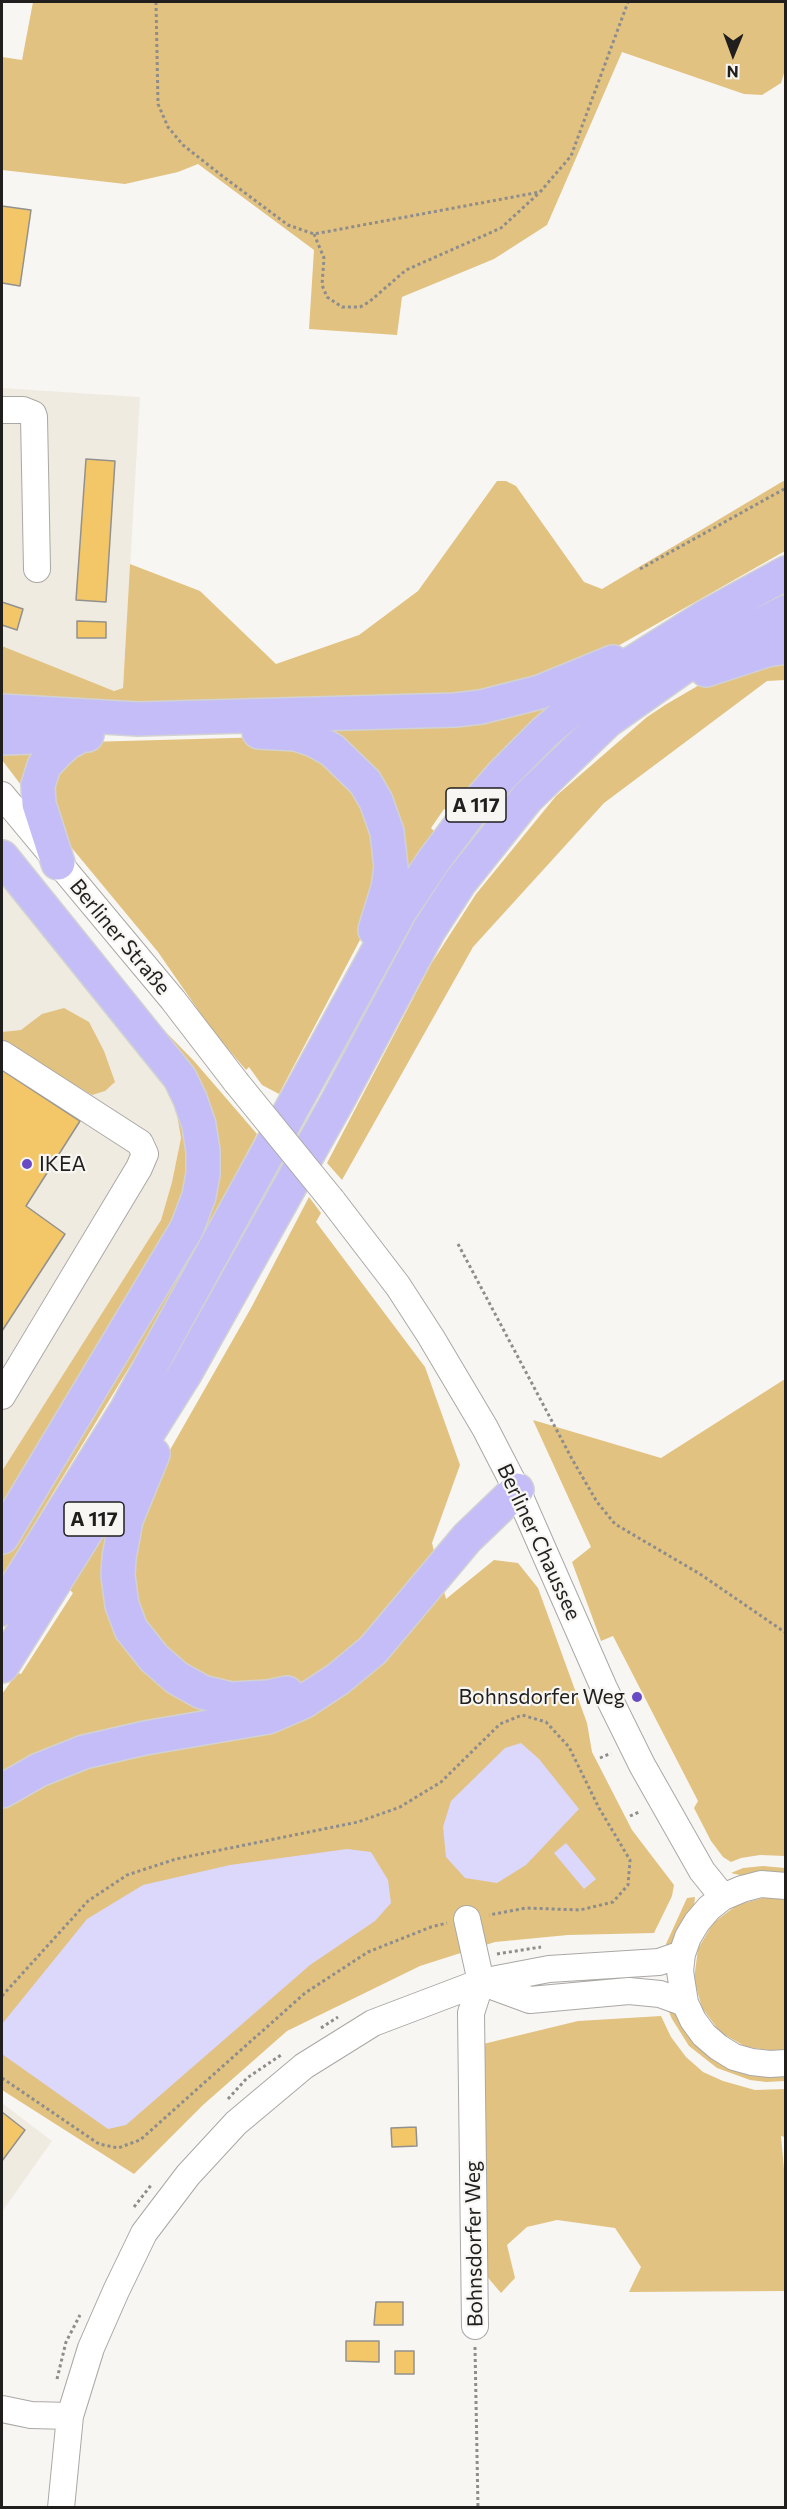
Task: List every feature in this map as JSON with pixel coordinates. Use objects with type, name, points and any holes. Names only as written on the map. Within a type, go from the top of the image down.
[{"type":"highway","name":"A 117","points":[[2,1610],[127,1409],[400,911],[470,812],[502,775],[557,721],[629,665],[707,616],[786,573]]},
{"type":"highway","name":"A 117","points":[[2,1666],[186,1372],[337,1102],[429,930],[460,882],[527,798],[607,721],[630,703],[717,647],[786,612]]},
{"type":"highway","points":[[2,711],[138,719],[464,709],[510,701],[540,692],[672,638]]},
{"type":"highway","name":"A 117","points":[[630,703],[721,664],[767,650],[786,647]]},
{"type":"highway","points":[[2,738],[256,732],[296,734],[314,740],[332,750],[365,782],[387,832],[391,867],[380,915],[340,1024]]},
{"type":"highway","points":[[58,863],[39,804],[38,785],[44,766],[50,759],[67,742],[82,735]]},
{"type":"highway","points":[[2,857],[180,1078],[199,1125],[203,1151],[203,1173],[199,1196],[187,1228],[2,1537]]},
{"type":"highway","points":[[186,1372],[126,1520],[118,1576],[122,1605],[131,1629],[154,1658],[177,1678],[202,1692],[231,1699],[268,1697],[338,1679]]},
{"type":"highway","points":[[2,1791],[39,1770],[84,1752],[145,1738],[268,1717],[303,1702],[338,1679],[373,1650],[466,1538],[517,1490]]},
{"type":"street","points":[[2,410],[23,410],[33,414],[34,417],[37,569]]},
{"type":"street","name":"Berliner Straße","points":[[2,795],[173,1000],[332,1200]]},
{"type":"street","points":[[2,1054],[140,1143],[145,1154],[140,1168],[2,1396]]},
{"type":"street","name":"Berliner Chaussee","points":[[332,1200],[392,1277],[431,1336],[485,1428],[517,1490],[604,1688],[642,1765],[702,1871],[723,1897]]},
{"type":"street","points":[[786,1886],[761,1884],[742,1889],[723,1897],[709,1908],[688,1937],[682,1954],[681,1987],[693,2020],[704,2035],[726,2052],[752,2062],[786,2063]]},
{"type":"street","points":[[467,1919],[479,1971],[530,2000],[629,1991],[660,1994],[685,2003]]},
{"type":"street","points":[[61,2508],[59,2415],[144,2234],[188,2175],[236,2123],[304,2066],[373,2023],[479,1971],[659,1962],[682,1954]]},
{"type":"street","name":"Bohnsdorfer Weg","points":[[475,2326],[471,2013],[479,1971]]},
{"type":"street","points":[[2,2409],[31,2415],[59,2415]]},
{"type":"path","points":[[156,2],[158,104],[168,127],[183,145],[288,225],[314,234],[540,192]]},
{"type":"path","points":[[314,234],[324,258],[322,285],[327,297],[342,307],[360,307],[406,270],[501,228],[540,192],[572,156],[628,2]]},
{"type":"path","points":[[640,569],[786,488]]},
{"type":"path","points":[[458,1244],[572,1459],[597,1502],[615,1524],[700,1574],[786,1634]]},
{"type":"path","points":[[2,1996],[88,1901],[126,1875],[176,1859],[358,1822],[390,1810],[441,1782],[500,1724],[522,1715],[546,1722],[569,1747],[599,1808],[630,1860],[628,1885],[613,1902],[580,1910],[526,1908],[467,1919],[431,1927],[368,1952],[305,1993],[140,2140],[118,2148],[99,2144],[2,2078]]},
{"type":"path","points":[[600,1758],[611,1754]]},
{"type":"path","points":[[630,1816],[639,1812]]},
{"type":"path","points":[[479,1971],[528,1947],[551,1947]]},
{"type":"path","points":[[314,2032],[344,2014]]},
{"type":"path","points":[[224,2104],[247,2078],[285,2052]]},
{"type":"path","points":[[134,2208],[139,2198],[154,2181]]},
{"type":"path","points":[[59,2415],[66,2342],[82,2311]]},
{"type":"path","name":"Bohnsdorfer Weg","points":[[475,2326],[478,2508]]},
{"type":"shaded area","points":[[33,2],[785,2],[785,70],[781,83],[762,95],[744,94],[622,52],[547,225],[494,259],[402,297],[397,335],[309,329],[314,250],[198,164],[178,172],[125,184],[2,170],[2,57],[22,60]]},
{"type":"shaded area","points":[[2,388],[140,397],[123,688],[114,691],[2,646]]},
{"type":"shaded area","points":[[785,480],[785,551],[602,655],[518,691],[205,706],[2,700],[2,646],[114,691],[123,688],[130,564],[200,591],[276,664],[359,635],[418,591],[497,481],[506,481],[516,486],[584,582],[602,589]]},
{"type":"shaded area","points":[[785,655],[785,680],[767,681],[604,803],[473,947],[342,1180],[327,1163],[431,964],[476,894],[556,796],[647,717],[665,705],[706,681]]},
{"type":"shaded area","points":[[558,697],[510,742],[450,811],[444,809],[431,828],[435,832],[403,879],[400,847],[314,729]]},
{"type":"shaded area","points":[[268,737],[339,766],[375,821],[375,900],[361,938],[279,1094],[262,1085],[249,1067],[246,1070],[212,1030],[158,952],[66,841],[48,778],[87,742]]},
{"type":"shaded area","points":[[2,750],[45,750],[27,793],[2,760]]},
{"type":"shaded area","points":[[2,875],[158,1067],[174,1098],[181,1138],[161,1220],[2,1471]]},
{"type":"shaded area","points":[[64,1008],[89,1022],[104,1051],[115,1082],[105,1091],[92,1095],[2,1042],[2,1032],[21,1030],[42,1014]]},
{"type":"shaded area","points":[[157,1023],[194,1061],[257,1134],[170,1300],[2,1577],[2,1554],[76,1430],[209,1195]]},
{"type":"shaded area","points":[[174,1098],[186,1111],[192,1191],[2,1519],[2,1471],[161,1220],[181,1138]]},
{"type":"shaded area","points":[[309,1197],[321,1213],[316,1222],[425,1367],[460,1465],[432,1543],[446,1599],[494,1560],[518,1563],[538,1588],[587,1723],[592,1752],[632,1830],[674,1885],[672,1896],[654,1933],[568,1935],[495,1942],[420,1966],[287,2031],[203,2105],[134,2174],[2,2090],[2,1806],[23,1792],[87,1766],[224,1738],[234,1689],[174,1665],[131,1600],[138,1506],[251,1308]]},
{"type":"shaded area","points":[[785,1379],[785,1856],[760,1855],[731,1862],[723,1857],[711,1841],[694,1808],[698,1801],[613,1636],[601,1641],[572,1562],[591,1547],[533,1420],[661,1458]]},
{"type":"shaded area","points":[[108,1529],[112,1607],[223,1708],[2,1780],[2,1694],[17,1673],[21,1674],[73,1593],[70,1590]]},
{"type":"shaded area","points":[[763,1866],[785,1868],[785,1876],[748,1877],[731,1873],[743,1868]]},
{"type":"shaded area","points":[[695,1897],[694,1907],[676,1939],[666,1949],[666,1944],[687,1898]]},
{"type":"shaded area","points":[[766,1897],[785,1899],[785,2050],[776,2051],[746,2047],[720,2032],[702,2008],[694,1979],[698,1949],[713,1923],[737,1905]]},
{"type":"shaded area","points":[[666,2005],[785,2072],[785,2081],[750,2080],[717,2068],[689,2046]]},
{"type":"shaded area","points":[[661,2016],[671,2037],[686,2057],[703,2072],[723,2081],[755,2090],[785,2089],[785,2137],[781,2136],[786,2191],[785,2291],[629,2292],[641,2267],[615,2228],[557,2220],[527,2227],[507,2245],[515,2278],[501,2293],[484,2273],[479,2045],[578,2021]]},
{"type":"shaded area","points":[[2,2103],[52,2141],[2,2212]]},
{"type":"water","points":[[521,1743],[539,1759],[579,1809],[526,1865],[497,1883],[465,1878],[446,1857],[443,1827],[451,1801],[505,1748]]},
{"type":"water","points":[[566,1843],[596,1879],[584,1889],[554,1853]]},
{"type":"water","points":[[347,1849],[371,1852],[388,1880],[391,1903],[375,1921],[310,1965],[126,2125],[108,2129],[2,2054],[2,2024],[87,1919],[143,1885],[230,1865]]},
{"type":"building","points":[[2,206],[31,210],[20,286],[2,283]]},
{"type":"building","points":[[86,459],[115,461],[106,602],[76,600]]},
{"type":"building","points":[[2,602],[23,609],[17,630],[2,625]]},
{"type":"building","points":[[77,621],[106,622],[106,638],[77,638]]},
{"type":"building","name":"IKEA","points":[[2,1070],[80,1121],[26,1206],[65,1234],[2,1331]]},
{"type":"building","points":[[2,2112],[25,2130],[2,2161]]},
{"type":"building","points":[[416,2127],[417,2146],[392,2147],[391,2128]]},
{"type":"building","points":[[376,2302],[403,2302],[403,2325],[374,2325]]},
{"type":"building","points":[[346,2341],[379,2341],[379,2362],[346,2361]]},
{"type":"building","points":[[395,2351],[414,2351],[414,2374],[395,2374]]},
{"type":"place","name":"IKEA","points":[[27,1164]]},
{"type":"place","name":"Bohnsdorfer Weg","points":[[637,1697]]}]
